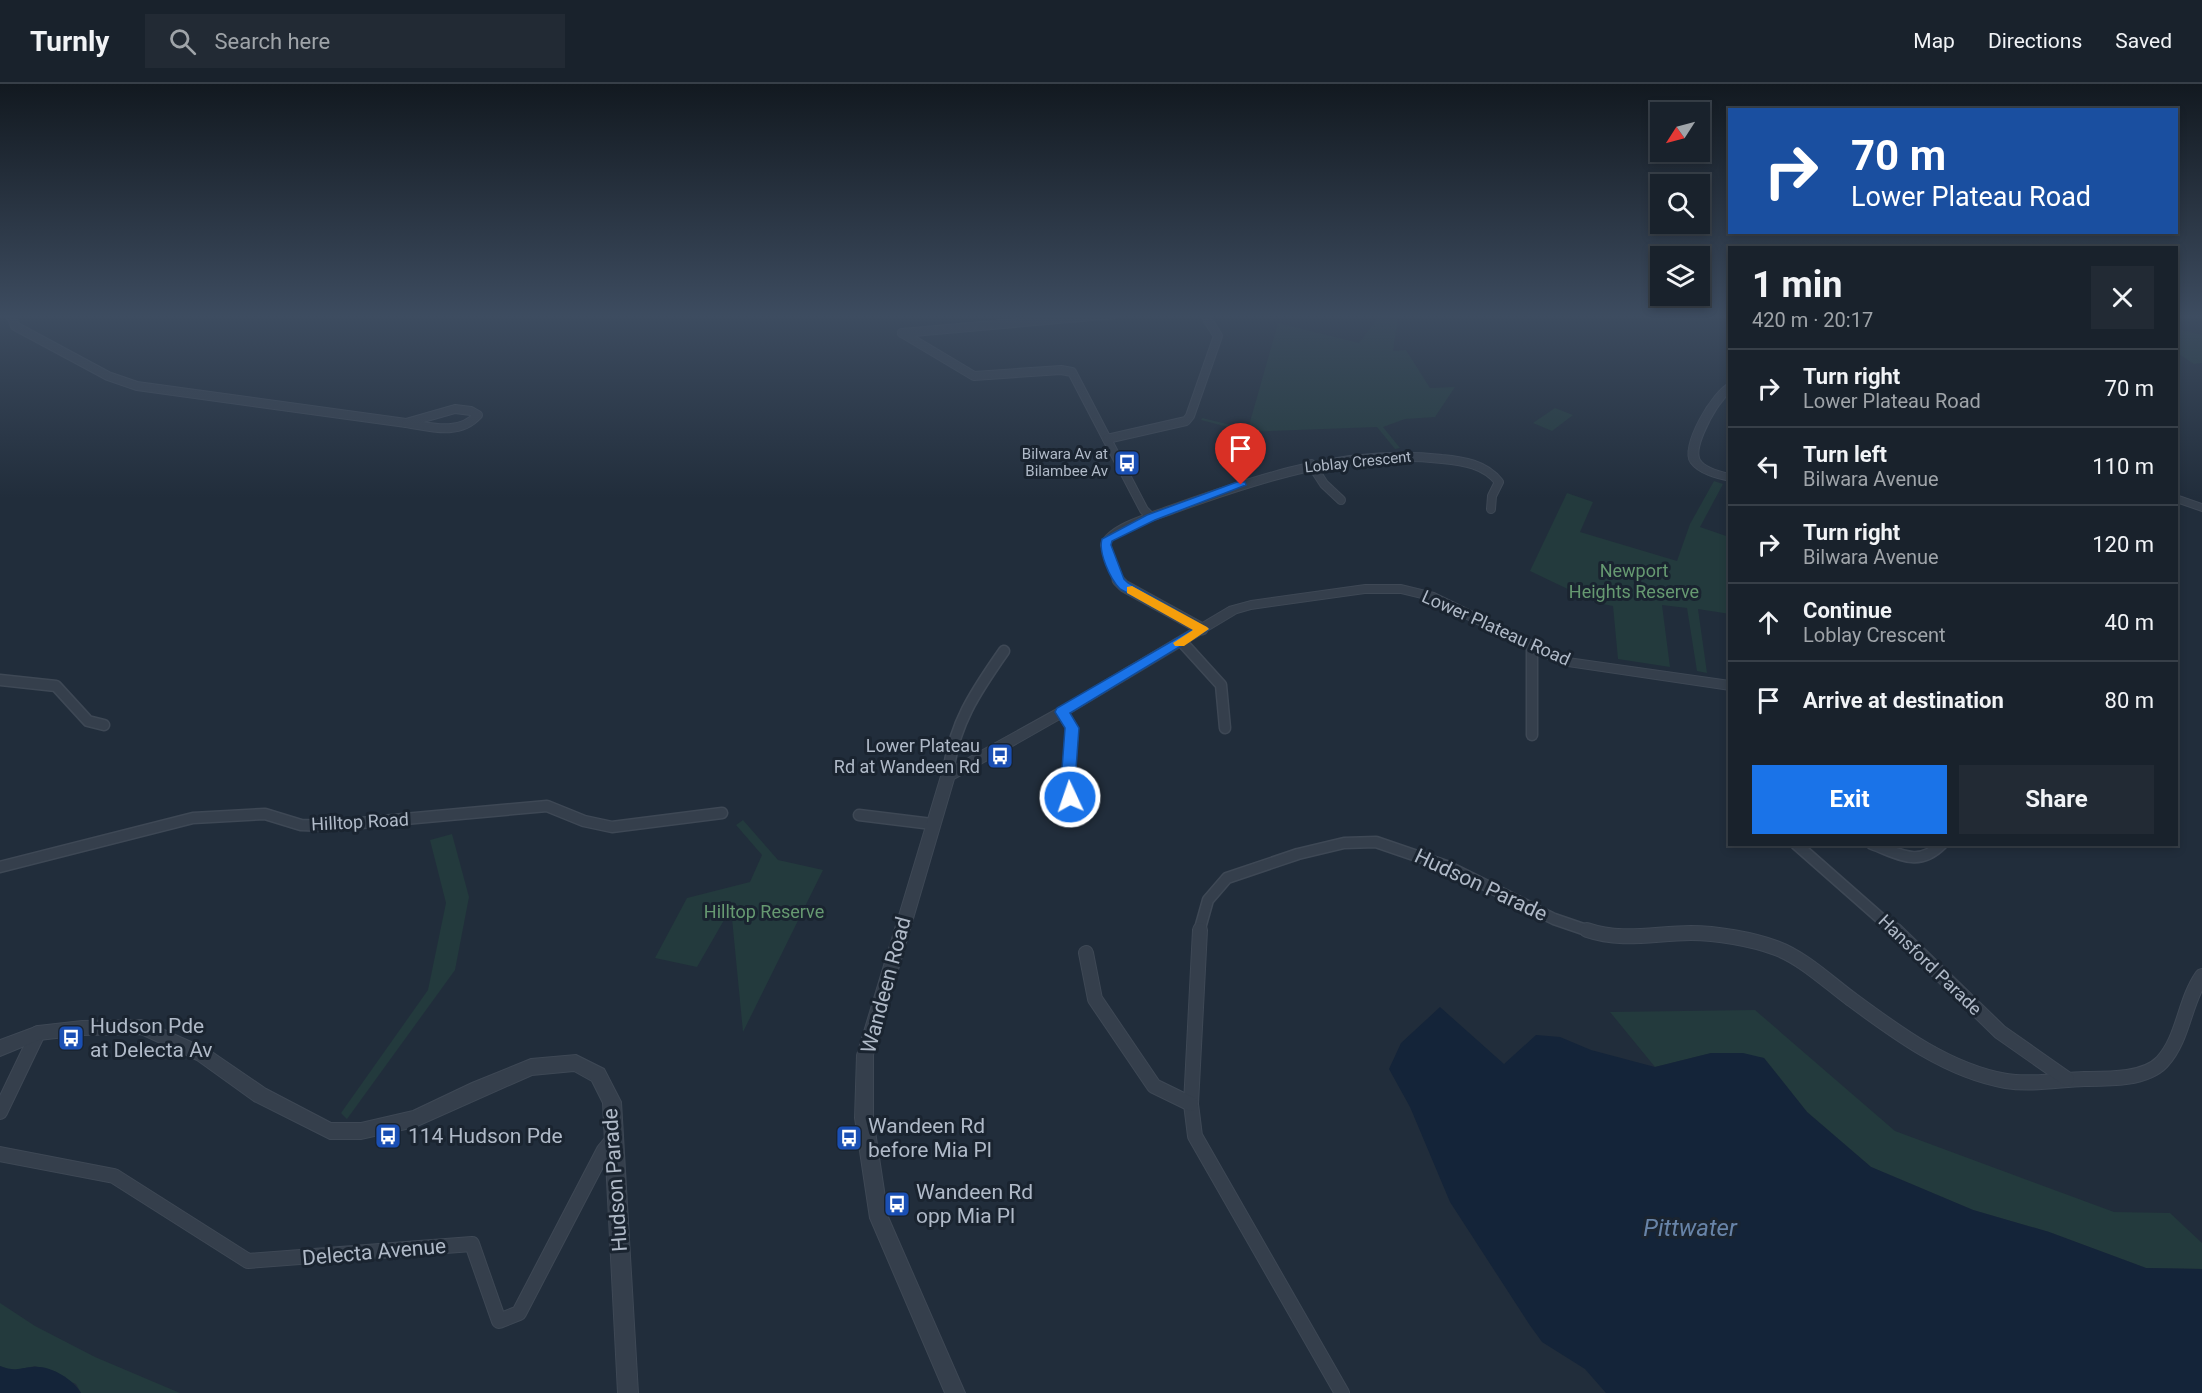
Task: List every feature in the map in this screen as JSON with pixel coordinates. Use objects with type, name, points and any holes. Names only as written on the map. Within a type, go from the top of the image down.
[{"type":"street","points":[[106,375],[137,386],[406,423],[451,429],[470,424],[478,415],[471,410],[457,410],[406,423]]},
{"type":"street","points":[[972,375],[987,375]]},
{"type":"street","points":[[1074,375],[1144,510],[1151,517]]},
{"type":"street","points":[[1107,439],[1178,424],[1190,416],[1204,375]]},
{"type":"street","points":[[1728,388],[1721,393],[1696,440],[1692,453],[1694,460],[1700,465],[1728,477]]},
{"type":"street","name":"Loblay Crescent","points":[[1202,629],[1124,586],[1119,581],[1106,545],[1107,539],[1151,517],[1263,477],[1311,464],[1402,454],[1431,456],[1485,468],[1494,474],[1499,482],[1492,496],[1491,509]]},
{"type":"street","points":[[1311,464],[1324,484],[1341,500]]},
{"type":"street","points":[[2178,499],[2202,508]]},
{"type":"street","name":"Lower Plateau Road","points":[[948,776],[1062,712],[1233,610],[1251,605],[1365,589],[1401,589],[1430,596],[1564,662],[1728,686]]},
{"type":"street","points":[[1182,642],[1221,685],[1225,728]]},
{"type":"street","points":[[1532,648],[1532,735]]},
{"type":"street","name":"Wandeen Road","points":[[955,1393],[879,1218],[864,1118],[865,1055],[948,776],[954,738],[977,689],[1004,651]]},
{"type":"street","points":[[0,680],[56,686],[88,721],[104,725]]},
{"type":"street","points":[[1062,712],[1072,728],[1069,769],[1070,797]]},
{"type":"street","name":"Hilltop Road","points":[[0,867],[194,818],[265,814],[301,825],[328,826],[547,806],[612,827],[722,813]]},
{"type":"street","points":[[859,815],[932,824]]},
{"type":"street","name":"Hudson Parade","points":[[1342,1393],[1195,1136],[1191,1104],[1198,936],[1208,900],[1226,878],[1256,866],[1344,843],[1376,842],[1449,867],[1554,919],[1593,932],[1632,938],[1689,933],[1714,934],[1776,948],[1804,964],[1900,1035],[1933,1054],[1981,1074],[2008,1081],[2101,1079],[2143,1073],[2161,1063],[2172,1047],[2193,989],[2202,976]]},
{"type":"street","name":"Hansford Parade","points":[[1798,846],[1913,946],[2000,1032],[2067,1079]]},
{"type":"street","points":[[1877,846],[1910,858],[1930,856],[1940,846]]},
{"type":"street","points":[[1086,953],[1095,999],[1155,1086],[1191,1104]]},
{"type":"street","name":"Hudson Parade","points":[[0,1048],[38,1033],[82,1028],[142,1027],[203,1055],[260,1095],[330,1131],[361,1131],[414,1119],[531,1067],[576,1063],[598,1075],[612,1102],[628,1393]]},
{"type":"street","points":[[0,1112],[38,1033]]},
{"type":"street","name":"Delecta Avenue","points":[[0,1154],[114,1176],[248,1261],[472,1244],[499,1321],[519,1313],[604,1150],[615,1138]]},
{"type":"green space","points":[[1263,375],[1422,375],[1430,388],[1455,387],[1435,417],[1405,419],[1383,427],[1400,448],[1395,449],[1377,427],[1247,432],[1201,420],[1202,418],[1248,429]]},
{"type":"green space","points":[[1555,408],[1573,415],[1552,431],[1533,423]]},
{"type":"green space","name":"Newport Heights Reserve","points":[[1714,481],[1723,484],[1700,527],[1728,537],[1728,614],[1698,609],[1707,673],[1697,671],[1687,608],[1662,605],[1670,667],[1618,659],[1613,606],[1597,603],[1530,571],[1567,493],[1593,502],[1580,532],[1677,561],[1690,524]]},
{"type":"green space","name":"Hilltop Reserve","points":[[743,820],[778,860],[823,870],[743,1032],[731,908],[697,967],[655,958],[687,898],[750,882],[762,855],[736,825]]},
{"type":"green space","points":[[452,834],[469,897],[455,970],[347,1119],[341,1113],[428,990],[446,903],[430,840]]},
{"type":"green space","points":[[1755,1010],[1895,1131],[2114,1212],[2170,1213],[2202,1243],[2202,1269],[2146,1268],[2049,1232],[1973,1210],[1871,1167],[1807,1112],[1764,1058],[1712,1053],[1655,1067],[1610,1012]]},
{"type":"green space","points":[[0,1303],[35,1326],[95,1357],[180,1393],[81,1393],[76,1384],[35,1366],[13,1371],[0,1366]]},
{"type":"water","name":"Pittwater","points":[[1440,1007],[1504,1064],[1536,1035],[1560,1037],[1591,1050],[1655,1067],[1711,1053],[1743,1053],[1764,1058],[1807,1112],[1871,1167],[1973,1210],[2049,1232],[2146,1268],[2202,1269],[2202,1393],[1606,1393],[1585,1369],[1542,1342],[1529,1324],[1450,1202],[1410,1107],[1389,1069],[1401,1043]]},
{"type":"water","points":[[0,1366],[13,1369],[47,1368],[67,1378],[81,1393],[0,1393]]},
{"type":"slow traffic","points":[[1132,590],[1202,629],[1180,643]]},
{"type":"place","name":"Bilwara Av at Bilambee Av","points":[[1127,463]]},
{"type":"place","name":"Lower Plateau Rd at Wandeen Rd","points":[[1000,756]]},
{"type":"place","name":"Hudson Pde at Delecta Av","points":[[71,1038]]},
{"type":"place","name":"114 Hudson Pde","points":[[388,1136]]},
{"type":"place","name":"Wandeen Rd before Mia Pl","points":[[849,1138]]},
{"type":"place","name":"Wandeen Rd opp Mia Pl","points":[[897,1204]]},
{"type":"route","points":[[1070,797],[1069,769],[1072,728],[1062,712],[1202,629],[1124,586],[1119,581],[1106,545],[1107,539],[1151,517],[1241,485]]}]
